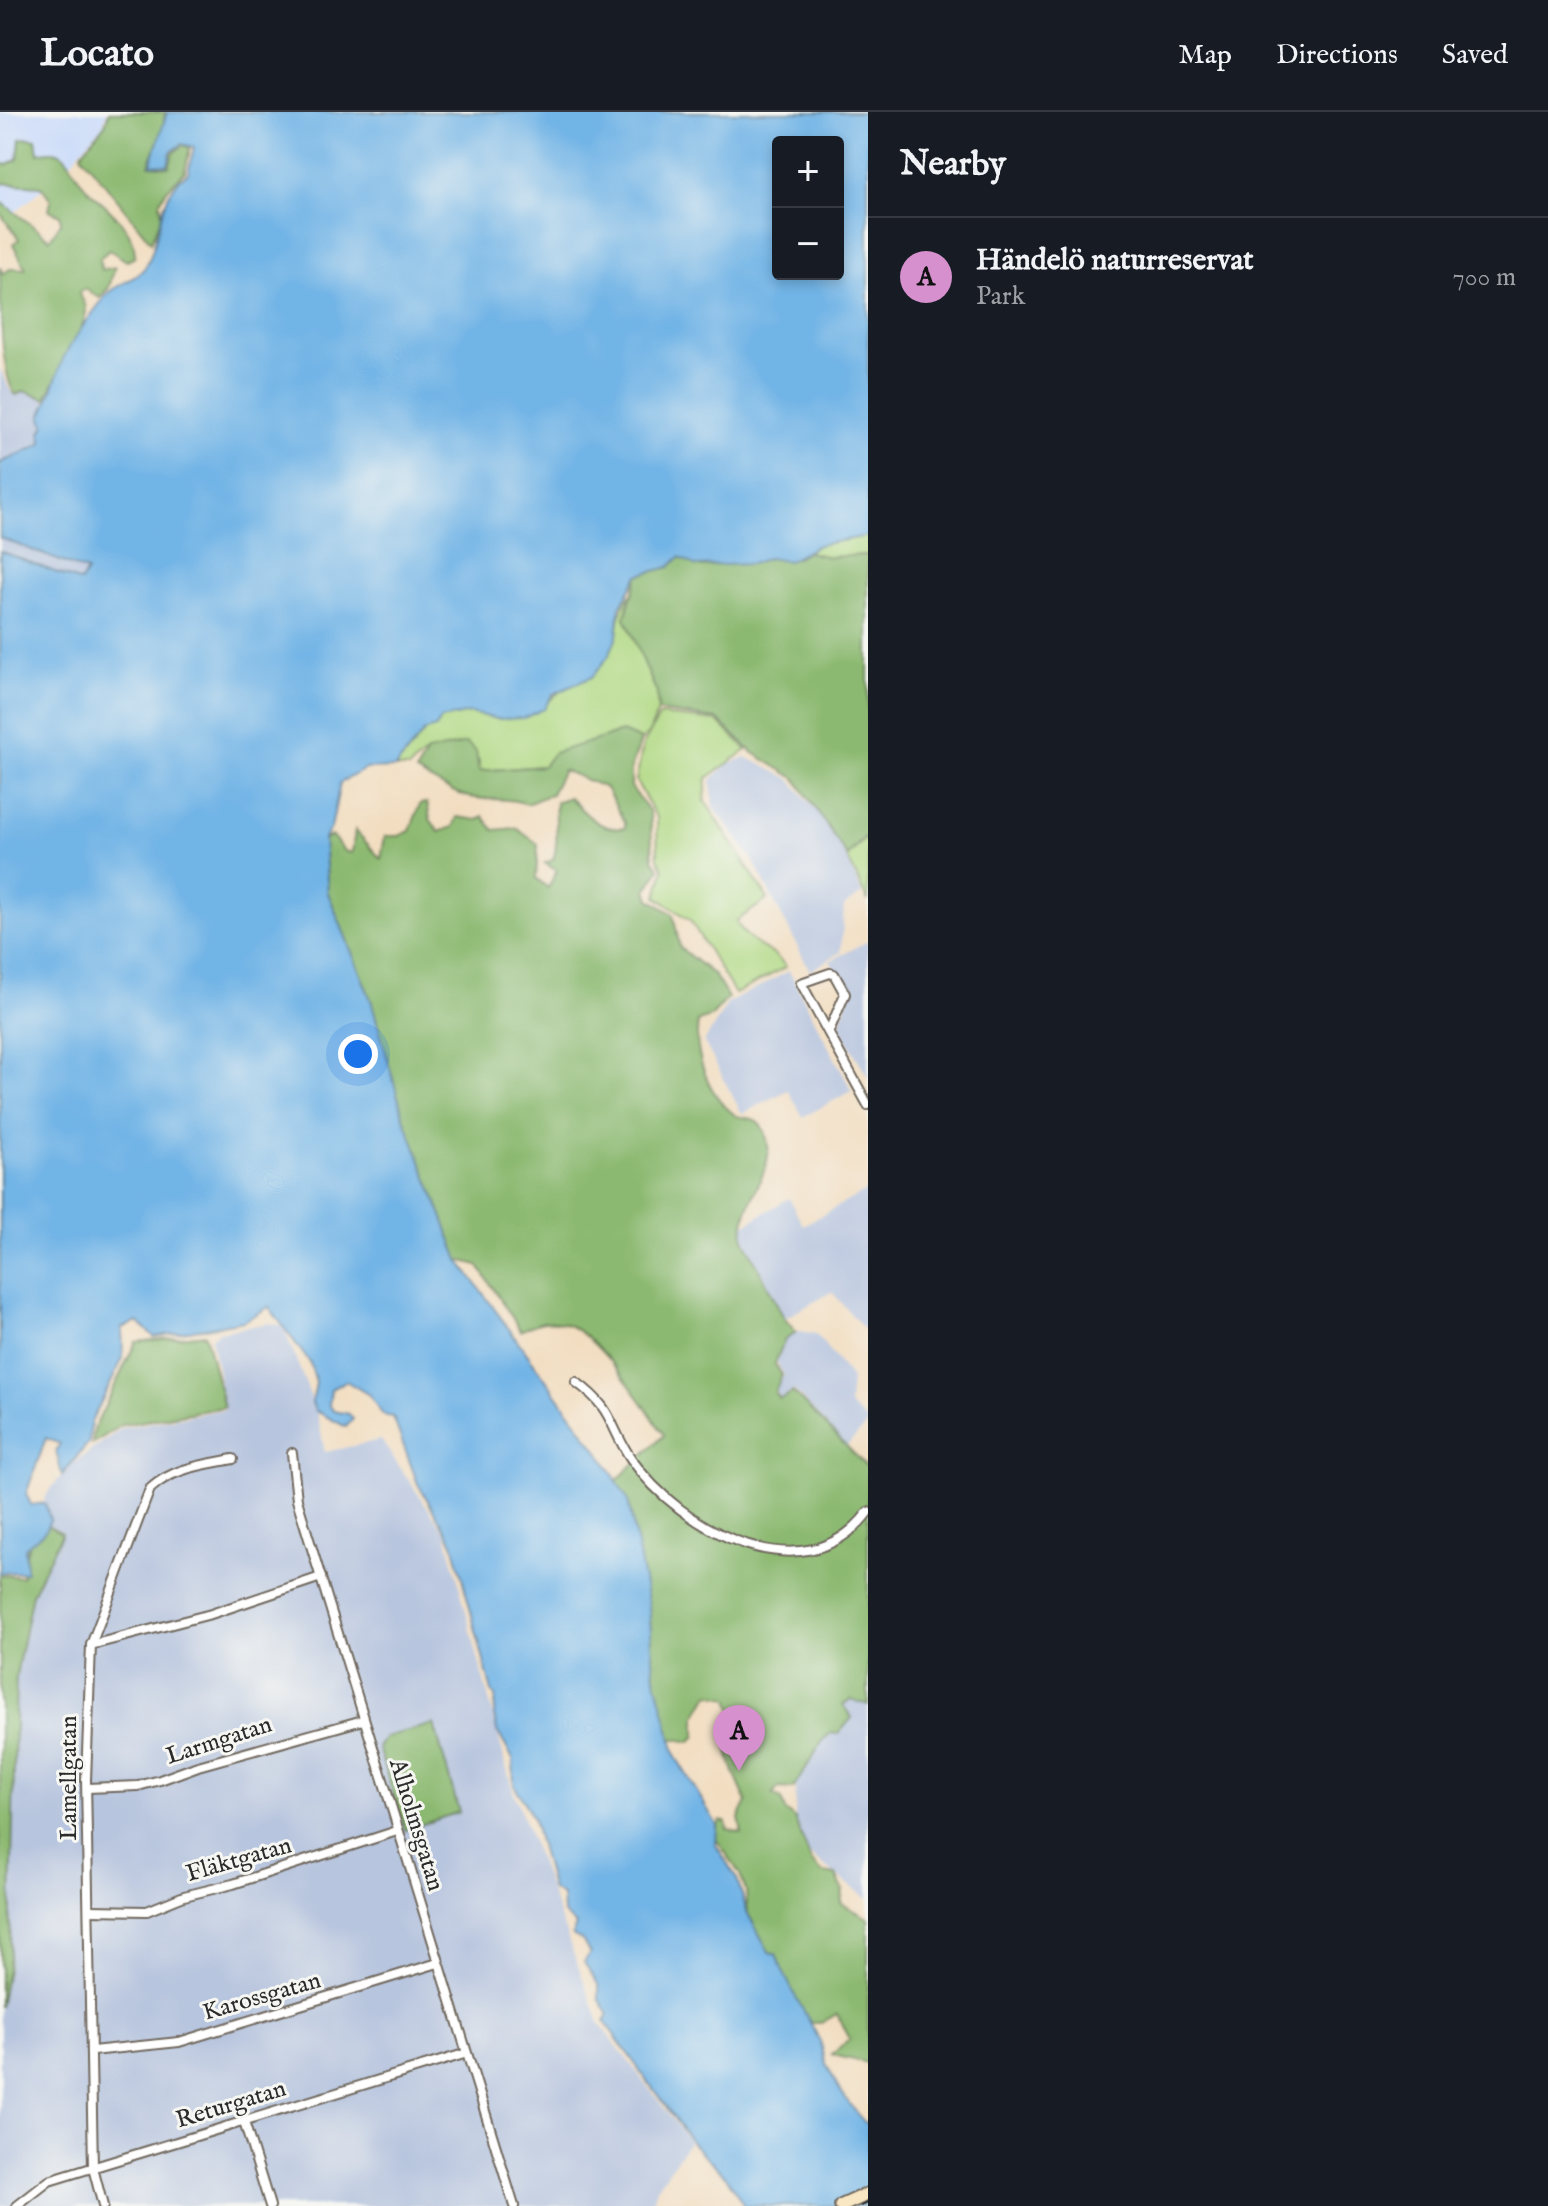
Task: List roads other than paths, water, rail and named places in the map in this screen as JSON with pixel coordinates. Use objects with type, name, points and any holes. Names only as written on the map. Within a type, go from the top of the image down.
[{"type":"street","points":[[829,1031],[845,994],[830,973],[801,983],[868,1105]]},
{"type":"street","points":[[576,1382],[609,1412],[631,1459],[692,1519],[712,1531],[789,1554],[845,1538],[868,1512]]},
{"type":"street","name":"Alholmsgatan","points":[[292,1453],[297,1500],[464,2054],[514,2206]]},
{"type":"street","name":"Lamellgatan","points":[[103,2206],[93,2168],[87,1788],[91,1645],[128,1538],[150,1489],[162,1478],[189,1467],[233,1459]]},
{"type":"street","points":[[91,1645],[211,1614],[321,1577]]},
{"type":"street","name":"Larmgatan","points":[[87,1788],[138,1786],[363,1720]]},
{"type":"street","name":"Fläktgatan","points":[[90,1910],[147,1911],[184,1896],[247,1880],[397,1831]]},
{"type":"street","name":"Karossgatan","points":[[92,2051],[179,2042],[438,1963]]},
{"type":"street","name":"Returgatan","points":[[17,2206],[49,2181],[464,2054]]},
{"type":"street","points":[[244,2122],[270,2206]]},
{"type":"street","points":[[841,2206],[868,2194]]},
{"type":"water","points":[[167,112],[868,112],[868,536],[818,545],[789,561],[768,558],[751,564],[696,566],[680,557],[669,567],[638,575],[620,607],[617,637],[608,657],[592,677],[553,694],[544,709],[524,718],[498,719],[470,713],[441,719],[436,728],[425,731],[395,768],[365,769],[340,783],[331,828],[324,839],[328,893],[371,1000],[403,1115],[459,1260],[607,1464],[628,1500],[649,1606],[654,1672],[676,1757],[717,1825],[716,1845],[737,1879],[748,1914],[769,1952],[776,1954],[790,1987],[819,2039],[829,2070],[850,2105],[868,2125],[868,2206],[744,2206],[726,2176],[693,2144],[605,2022],[609,2015],[599,1998],[599,1986],[584,1962],[590,1954],[582,1940],[572,1935],[576,1925],[563,1913],[562,1896],[552,1890],[532,1816],[514,1785],[513,1759],[497,1731],[494,1715],[496,1697],[492,1692],[453,1543],[418,1484],[393,1417],[383,1415],[369,1395],[346,1381],[331,1389],[329,1405],[334,1411],[349,1414],[353,1419],[346,1427],[316,1411],[312,1403],[316,1383],[310,1363],[269,1307],[244,1321],[154,1337],[138,1322],[122,1328],[123,1358],[91,1422],[89,1442],[62,1475],[56,1451],[60,1444],[46,1438],[26,1494],[31,1505],[45,1503],[50,1520],[45,1531],[25,1548],[26,1572],[0,1573],[0,551],[81,582],[87,571],[0,538],[0,463],[42,444],[41,432],[45,425],[41,416],[63,359],[108,293],[137,275],[147,264],[166,203],[178,182],[188,173],[194,147],[182,144],[171,152],[168,165],[151,164]]},
{"type":"railway","points":[[861,2206],[868,2203]]},
{"type":"place","name":"Händelö naturreservat","points":[[739,1771]]}]
